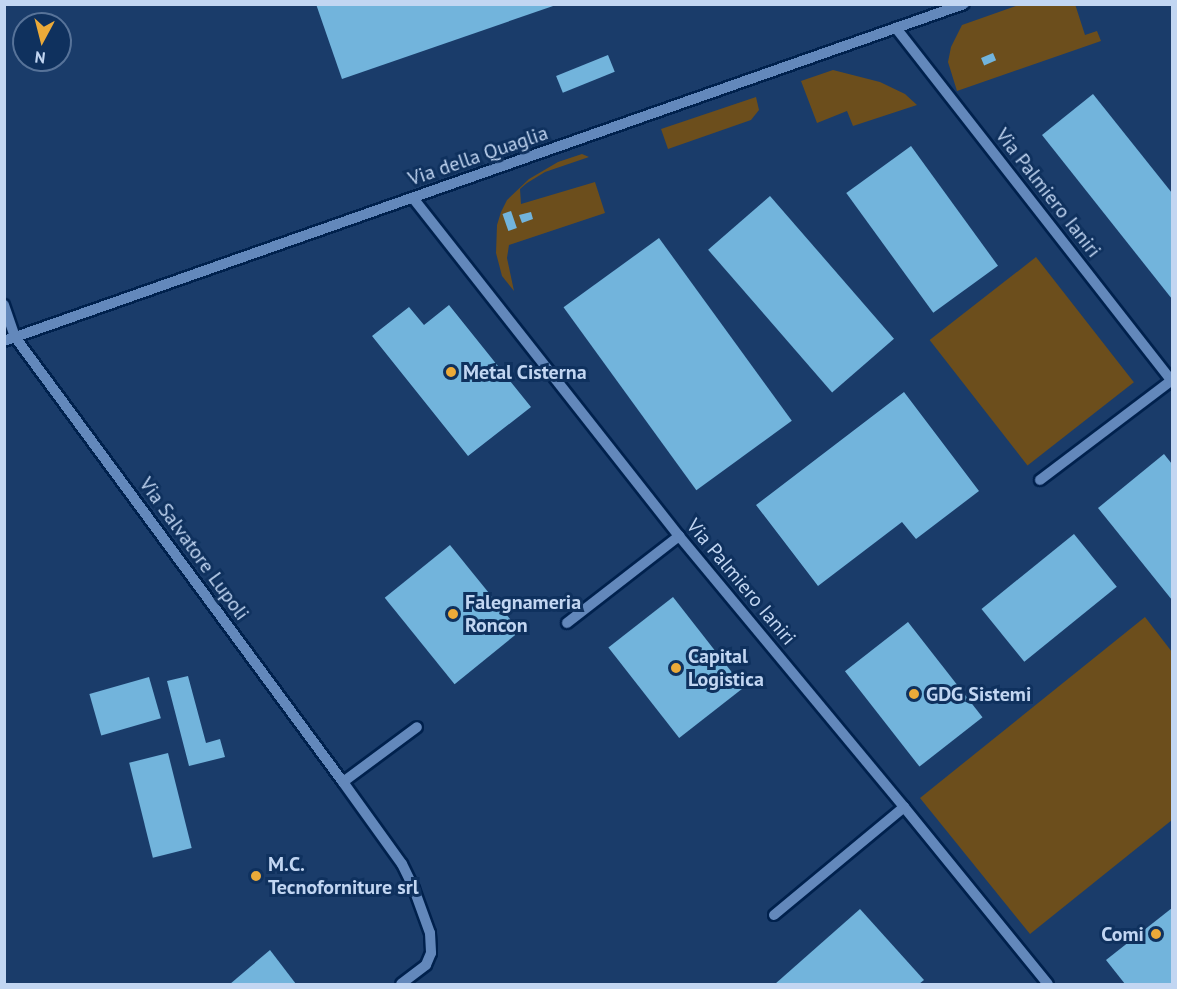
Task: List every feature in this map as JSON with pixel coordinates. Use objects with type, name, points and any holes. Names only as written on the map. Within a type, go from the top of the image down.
[{"type":"street","name":"Via della Quaglia","points":[[10,339],[964,4]]},
{"type":"street","name":"Via Palmiero Ianiri","points":[[896,28],[1172,380],[1040,480]]},
{"type":"street","name":"Via Palmiero Ianiri","points":[[413,198],[679,536],[1048,984]]},
{"type":"street","name":"Via Salvatore Lupoli","points":[[4,305],[10,339],[402,864],[430,933],[431,953],[426,965],[401,984]]},
{"type":"street","points":[[567,623],[679,536]]},
{"type":"street","points":[[343,782],[417,727]]},
{"type":"street","points":[[774,915],[904,807]]},
{"type":"shaded area","points":[[1075,4],[1085,35],[1097,31],[1101,41],[957,91],[948,62],[951,47],[962,25],[1019,5]]},
{"type":"shaded area","points":[[833,70],[880,82],[905,94],[917,105],[853,126],[847,111],[817,123],[801,81]]},
{"type":"shaded area","points":[[756,97],[759,110],[751,120],[668,149],[661,129]]},
{"type":"shaded area","points":[[582,154],[589,157],[545,172],[527,183],[520,189],[521,204],[595,182],[605,213],[509,245],[507,258],[514,291],[502,276],[496,253],[497,225],[501,212],[507,200],[529,179],[558,162]]},
{"type":"shaded area","points":[[1036,257],[1134,382],[1028,465],[930,340]]},
{"type":"shaded area","points":[[1145,617],[1172,652],[1172,820],[1030,934],[920,798]]},
{"type":"building","points":[[316,4],[556,4],[556,5],[342,79]]},
{"type":"building","points":[[993,53],[996,60],[984,65],[981,58]]},
{"type":"building","points":[[608,55],[615,72],[563,93],[556,76]]},
{"type":"building","points":[[1093,94],[1172,193],[1172,299],[1042,135]]},
{"type":"building","points":[[911,146],[998,266],[933,313],[846,193]]},
{"type":"building","points":[[770,196],[894,339],[832,392],[708,250]]},
{"type":"building","points":[[511,211],[517,228],[508,231],[502,214]]},
{"type":"building","points":[[531,212],[533,219],[522,223],[519,215]]},
{"type":"building","points":[[659,238],[792,421],[696,490],[564,307]]},
{"type":"building","name":"Metal Cisterna","points":[[449,305],[531,407],[468,456],[372,336],[409,307],[424,325]]},
{"type":"building","points":[[904,392],[979,491],[916,539],[902,522],[818,586],[756,505]]},
{"type":"building","points":[[1164,454],[1172,464],[1172,600],[1098,508]]},
{"type":"building","points":[[1074,534],[1117,587],[1024,662],[982,609]]},
{"type":"building","name":"Falegnameria Roncon","points":[[450,545],[520,631],[455,684],[385,598]]},
{"type":"building","name":"Capital Logistica","points":[[673,597],[744,688],[679,738],[608,647]]},
{"type":"building","name":"GDG Sistemi","points":[[908,622],[982,717],[919,767],[845,671]]},
{"type":"building","points":[[188,676],[206,743],[220,739],[225,757],[189,766],[167,681]]},
{"type":"building","points":[[149,677],[161,718],[101,735],[89,694]]},
{"type":"building","points":[[168,753],[192,848],[153,858],[129,763]]},
{"type":"building","name":"Comi","points":[[1172,908],[1172,984],[1125,984],[1106,960]]},
{"type":"building","points":[[860,909],[924,980],[919,984],[775,984]]},
{"type":"building","points":[[270,950],[296,984],[230,984]]},
{"type":"place","name":"Metal Cisterna","points":[[451,372]]},
{"type":"place","name":"Falegnameria Roncon","points":[[453,614]]},
{"type":"place","name":"Capital Logistica","points":[[676,668]]},
{"type":"place","name":"GDG Sistemi","points":[[914,694]]},
{"type":"place","name":"M.C. Tecnoforniture srl","points":[[256,876]]},
{"type":"place","name":"Comi","points":[[1156,934]]}]
